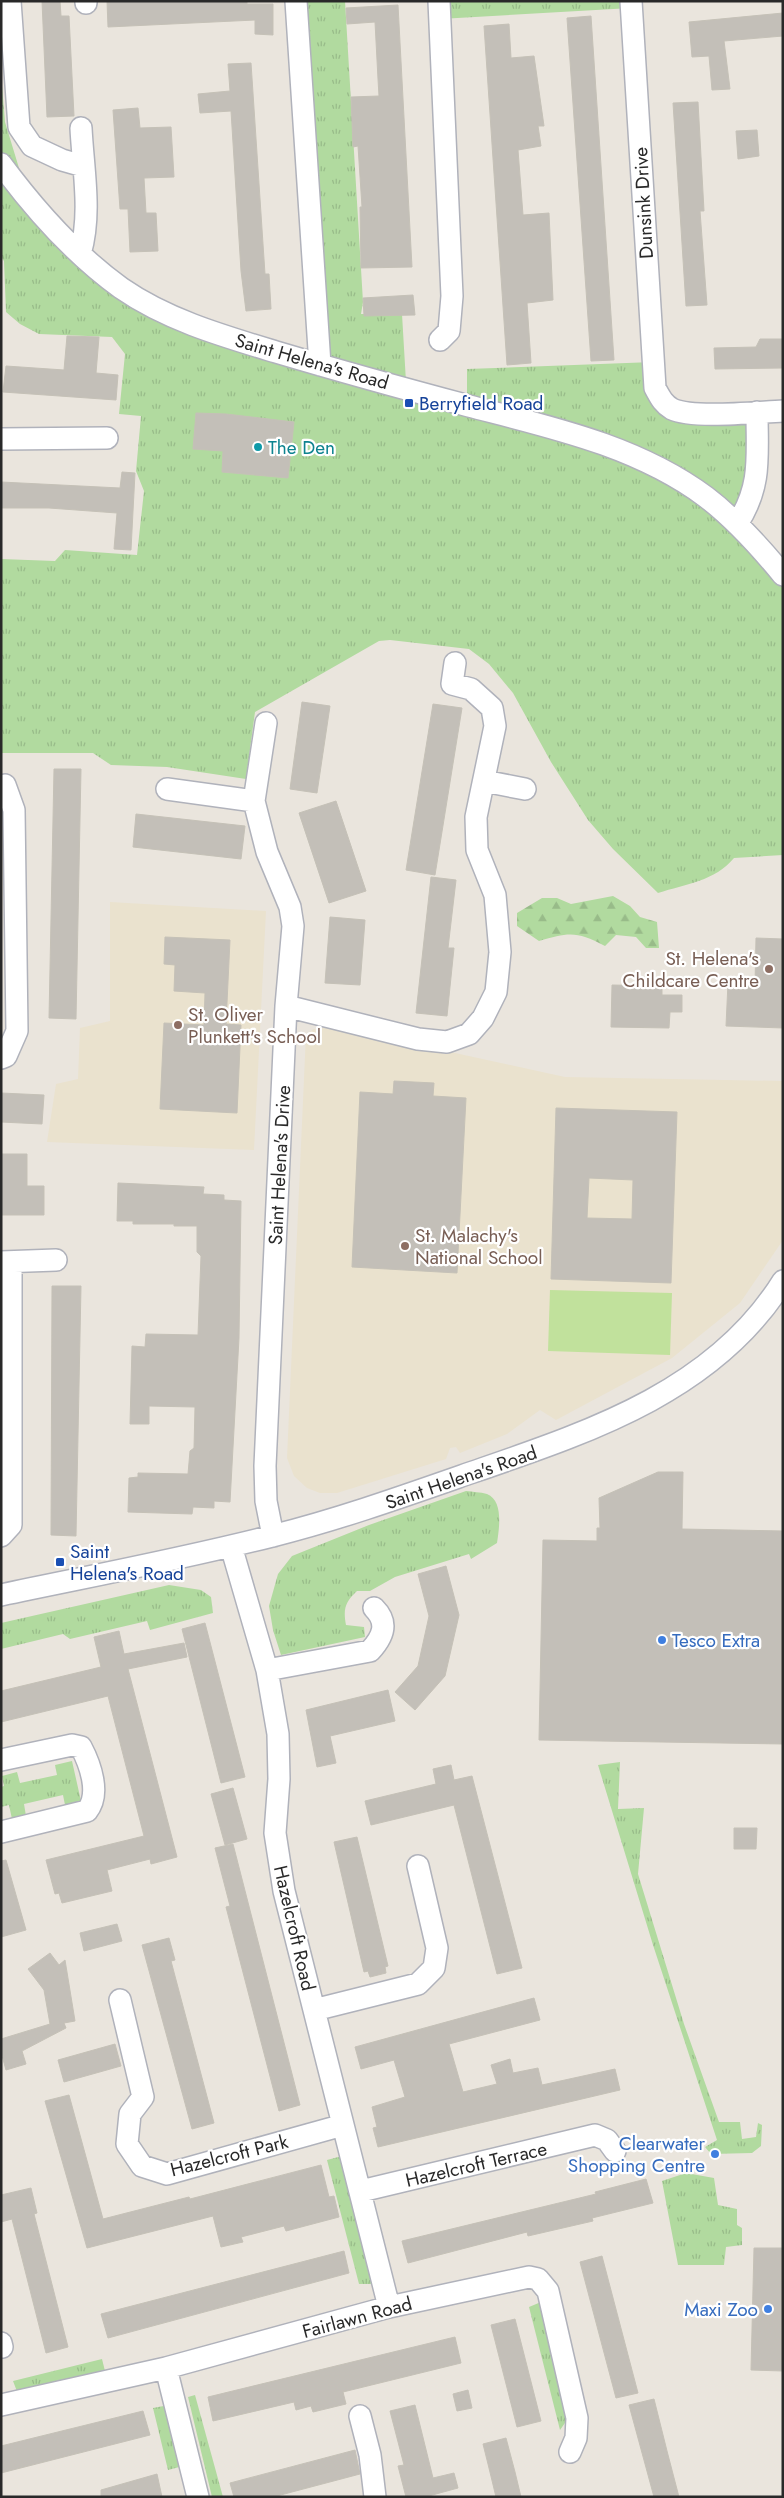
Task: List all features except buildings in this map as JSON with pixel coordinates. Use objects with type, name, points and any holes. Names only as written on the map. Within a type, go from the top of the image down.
[{"type":"street","points":[[10,1],[19,127],[32,146],[62,160],[83,166]]},
{"type":"street","points":[[296,1],[320,365]]},
{"type":"street","points":[[439,1],[452,296],[449,331],[440,340]]},
{"type":"street","name":"Dunsink Drive","points":[[631,1],[655,388],[662,402],[673,410],[692,413],[757,412]]},
{"type":"street","points":[[80,254],[85,238],[81,128]]},
{"type":"street","name":"Saint Helena's Road","points":[[1,164],[29,202],[80,254],[122,288],[162,312],[196,326],[320,365],[528,421],[619,449],[664,472],[706,497],[737,524],[783,575]]},
{"type":"street","points":[[737,524],[753,493],[757,477],[757,412],[783,412]]},
{"type":"street","points":[[1,439],[107,438]]},
{"type":"street","points":[[286,1006],[418,1039],[447,1042],[469,1034],[484,1018],[496,992],[500,952],[495,895],[477,850],[476,817],[495,726],[492,708],[471,689],[452,684],[455,663]]},
{"type":"street","name":"Saint Helena's Drive","points":[[266,724],[254,801],[267,852],[290,906],[293,926],[286,1006],[265,1466],[266,1501],[273,1536]]},
{"type":"street","points":[[484,781],[525,789]]},
{"type":"street","points":[[1,1058],[6,1056],[17,1031],[14,810],[5,785]]},
{"type":"street","points":[[167,789],[254,801]]},
{"type":"street","points":[[1,1536],[11,1525],[6,1263],[56,1260]]},
{"type":"street","name":"Saint Helena's Road","points":[[1,1595],[273,1536],[375,1507],[557,1443],[620,1417],[672,1388],[720,1354],[747,1330],[771,1300],[783,1281]]},
{"type":"street","name":"Hazelcroft Road","points":[[231,1546],[267,1670],[278,1734],[279,1776],[275,1833],[284,1891],[389,2307]]},
{"type":"street","points":[[267,1670],[370,1650],[380,1640],[384,1627],[382,1615],[374,1608]]},
{"type":"street","points":[[1,1760],[72,1745],[81,1747],[86,1756],[94,1793],[93,1804],[87,1811],[1,1832]]},
{"type":"street","points":[[314,2010],[418,1984],[434,1968],[437,1948],[418,1866]]},
{"type":"street","name":"Hazelcroft Park","points":[[120,2000],[143,2097],[130,2114],[127,2144],[142,2166],[166,2174],[343,2125]]},
{"type":"street","name":"Hazelcroft Terrace","points":[[361,2191],[595,2136],[607,2140],[615,2151]]},
{"type":"street","name":"Fairlawn Road","points":[[1,2405],[166,2368],[389,2307],[529,2277],[538,2279],[548,2291],[577,2418],[576,2438],[570,2452]]},
{"type":"street","points":[[166,2368],[198,2497]]},
{"type":"street","points":[[360,2416],[371,2463],[375,2497]]},
{"type":"shaded area","name":"St. Oliver Plunkett's School","points":[[110,902],[266,911],[254,1150],[47,1142],[56,1084],[78,1079],[80,1028],[110,1021]]},
{"type":"shaded area","points":[[336,1027],[565,1077],[783,1081],[783,1240],[740,1303],[672,1358],[556,1420],[540,1410],[507,1434],[460,1453],[456,1447],[450,1448],[446,1459],[337,1493],[320,1493],[307,1488],[294,1476],[287,1458],[306,1034],[314,1029]]},
{"type":"green space","points":[[300,1],[345,1],[363,302],[361,314],[402,314],[406,382],[322,358]]},
{"type":"green space","points":[[439,1],[630,1],[631,8],[440,19]]},
{"type":"green space","points":[[1,74],[5,122],[29,201],[1,163]]},
{"type":"green space","points":[[1,164],[29,202],[162,312],[664,472],[783,572],[783,855],[734,858],[726,866],[709,877],[658,893],[613,849],[588,820],[551,762],[513,693],[489,664],[469,649],[390,640],[379,641],[255,712],[246,779],[167,767],[111,765],[93,753],[1,753],[1,559],[55,561],[65,550],[137,555],[144,491],[136,471],[141,416],[119,414],[125,354],[112,337],[39,334],[20,324],[6,312],[4,261],[1,257]]},
{"type":"green space","points":[[653,362],[662,402],[756,413],[744,513],[664,471],[467,405],[467,369]]},
{"type":"green space","points":[[613,896],[630,906],[640,917],[657,922],[659,948],[646,948],[636,937],[616,935],[605,946],[580,935],[573,934],[539,941],[517,926],[517,913],[542,898],[557,898],[571,904]]},
{"type":"green space","points":[[550,1290],[672,1293],[670,1355],[548,1351]]},
{"type":"green space","points":[[466,1491],[487,1494],[496,1503],[499,1516],[497,1543],[471,1559],[469,1554],[395,1577],[370,1591],[357,1591],[346,1606],[346,1625],[364,1627],[365,1637],[281,1655],[273,1630],[269,1606],[278,1574],[292,1556],[369,1525]]},
{"type":"green space","points":[[169,1585],[201,1590],[211,1597],[213,1613],[150,1630],[147,1621],[70,1639],[63,1634],[1,1649],[1,1623]]},
{"type":"green space","points":[[72,1761],[81,1801],[65,1805],[63,1795],[24,1804],[26,1816],[12,1819],[9,1805],[1,1807],[1,1787],[4,1786],[2,1776],[17,1772],[20,1783],[57,1775],[55,1765]]},
{"type":"green space","points":[[620,1762],[618,1809],[644,1808],[638,1874],[684,2024],[719,2122],[740,2122],[742,2139],[756,2137],[758,2123],[762,2125],[761,2146],[752,2153],[711,2154],[705,2147],[717,2140],[653,1945],[598,1765]]},
{"type":"green space","points":[[342,2156],[372,2284],[359,2284],[327,2160]]},
{"type":"green space","points":[[686,2173],[714,2178],[718,2205],[737,2209],[737,2225],[742,2228],[742,2245],[726,2247],[724,2265],[678,2265],[662,2181]]},
{"type":"green space","points":[[541,2302],[572,2413],[560,2430],[529,2307]]},
{"type":"green space","points":[[102,2359],[105,2371],[18,2394],[13,2381]]},
{"type":"green space","points":[[195,2395],[223,2497],[212,2497],[188,2397]]},
{"type":"green space","points":[[169,2405],[183,2466],[168,2470],[153,2408]]},
{"type":"place","name":"Berryfield Road","points":[[409,403]]},
{"type":"place","name":"The Den","points":[[258,447]]},
{"type":"place","name":"St. Helena's Childcare Centre","points":[[769,969]]},
{"type":"place","name":"St. Oliver Plunkett's School","points":[[178,1025]]},
{"type":"place","name":"St. Malachy's National School","points":[[405,1246]]},
{"type":"place","name":"Saint Helena's Road","points":[[60,1562]]},
{"type":"place","name":"Tesco Extra","points":[[662,1640]]},
{"type":"place","name":"Clearwater Shopping Centre","points":[[715,2154]]},
{"type":"place","name":"Maxi Zoo","points":[[768,2309]]}]
